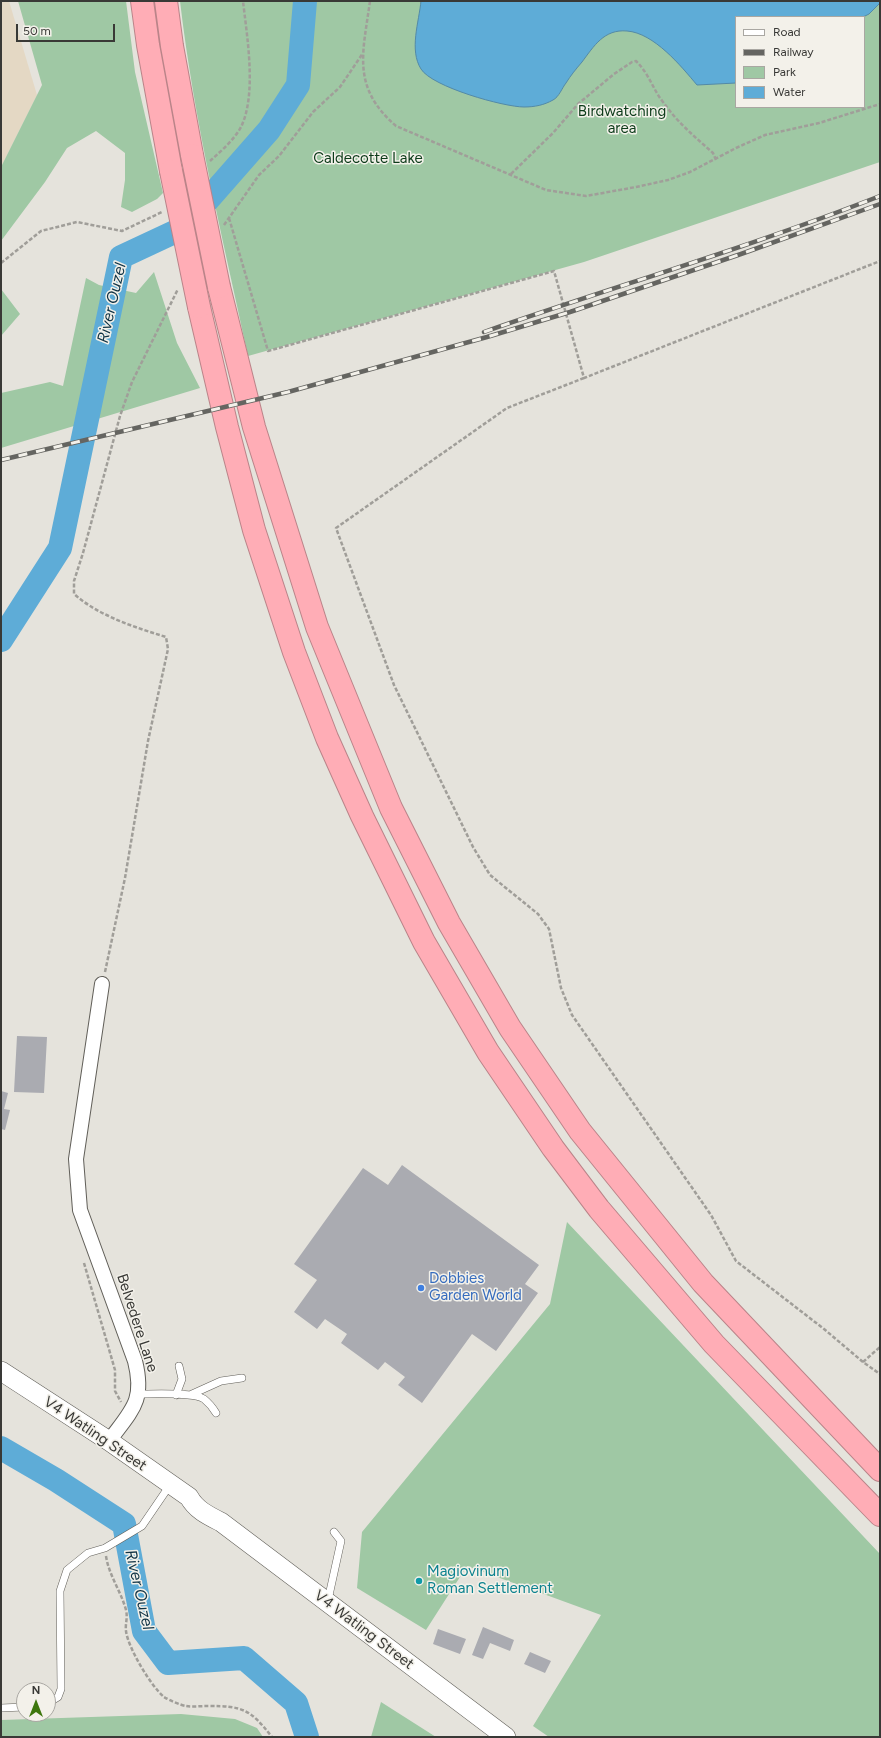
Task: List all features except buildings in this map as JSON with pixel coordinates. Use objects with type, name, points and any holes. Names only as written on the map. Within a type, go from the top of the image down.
[{"type":"highway","points":[[142,1],[148,44],[171,171],[199,307],[227,428],[254,530],[294,652],[327,738],[362,816],[424,942],[488,1052],[553,1148],[599,1209],[714,1344],[880,1515]]},
{"type":"highway","points":[[166,1],[172,46],[192,155],[219,287],[254,427],[318,627],[391,808],[449,923],[510,1028],[580,1131],[703,1283],[880,1470]]},
{"type":"street","name":"Belvedere Lane","points":[[102,984],[76,1159],[80,1210],[134,1361],[139,1382],[139,1394],[129,1414],[109,1441]]},
{"type":"street","name":"V4 Watling Street","points":[[3,1372],[109,1441],[189,1497],[193,1504],[207,1515],[221,1522],[506,1737]]},
{"type":"lane","points":[[176,1395],[182,1380],[179,1366]]},
{"type":"lane","points":[[190,1395],[221,1381],[242,1378]]},
{"type":"lane","points":[[139,1394],[190,1395],[203,1398],[216,1413]]},
{"type":"lane","points":[[56,1698],[58,1697],[61,1688],[60,1590],[67,1570],[88,1553],[105,1548],[142,1526],[170,1485]]},
{"type":"lane","points":[[328,1602],[341,1541],[334,1532]]},
{"type":"lane","points":[[1,1708],[16,1707]]},
{"type":"path","points":[[370,1],[363,53],[363,75],[367,89],[383,114],[396,126],[546,190],[586,196],[668,180],[716,160],[736,148],[765,135],[818,123],[880,104]]},
{"type":"path","points":[[220,230],[259,175],[279,156],[313,112],[340,87],[363,53]]},
{"type":"path","points":[[511,174],[553,133],[578,104],[609,78],[632,62],[636,61],[652,81],[661,100],[679,123],[713,153],[716,160]]},
{"type":"path","points":[[229,218],[268,351],[554,271],[584,378]]},
{"type":"path","points":[[880,261],[507,408],[336,528],[394,685],[473,847],[490,875],[538,914],[549,929],[561,988],[572,1015],[712,1215],[736,1261],[880,1374]]},
{"type":"path","points":[[102,984],[124,878],[151,726],[168,649],[166,637],[133,627],[86,604],[74,594],[74,581],[120,416],[132,382],[179,286]]},
{"type":"path","points":[[82,1257],[115,1370],[115,1391],[129,1414]]},
{"type":"path","points":[[863,1362],[880,1347]]},
{"type":"path","points":[[105,1548],[108,1569],[126,1610],[128,1620],[126,1631],[132,1650],[148,1678],[164,1697],[186,1706],[227,1706],[246,1710],[258,1719],[272,1737]]},
{"type":"shaded area","points":[[1,1],[9,1],[37,95],[1,167]]},
{"type":"green space","points":[[18,1],[126,1],[135,72],[163,193],[157,199],[132,212],[121,207],[125,180],[125,153],[96,131],[67,148],[45,182],[1,241],[1,167],[42,85]]},
{"type":"green space","name":"Caldecotte Lake","points":[[180,1],[880,1],[880,162],[584,262],[248,356],[210,180],[193,91]]},
{"type":"green space","points":[[154,272],[177,343],[200,388],[1,448],[1,393],[50,382],[63,386],[86,278],[99,285],[136,293]]},
{"type":"green space","points":[[1,289],[20,314],[1,336]]},
{"type":"green space","points":[[567,1222],[880,1554],[880,1737],[549,1737],[533,1726],[601,1615],[467,1566],[426,1630],[357,1588],[362,1532],[550,1304]]},
{"type":"green space","points":[[381,1702],[436,1737],[371,1737]]},
{"type":"green space","points":[[181,1714],[235,1719],[257,1728],[263,1737],[1,1737],[1,1720],[16,1720],[16,1722],[56,1722],[56,1718]]},
{"type":"water","points":[[421,1],[880,1],[880,3],[869,14],[865,16],[735,16],[735,83],[697,85],[675,60],[657,44],[637,33],[619,31],[612,33],[600,40],[595,45],[555,99],[532,107],[501,104],[469,95],[439,83],[428,76],[421,69],[417,61],[415,45]]},
{"type":"waterway","name":"River Ouzel","points":[[1,640],[60,548],[121,257],[183,228],[269,130],[298,85],[305,1]]},
{"type":"waterway","name":"River Ouzel","points":[[1,1448],[56,1480],[124,1524],[144,1631],[168,1663],[244,1658],[296,1703],[307,1737]]},
{"type":"railway","points":[[484,332],[782,232],[880,196]]},
{"type":"railway","points":[[1,460],[288,392],[487,337],[570,312],[741,254],[880,204]]},
{"type":"place","name":"Dobbies Garden World","points":[[421,1288]]},
{"type":"place","name":"Magiovinum Roman Settlement","points":[[419,1581]]},
{"type":"park label","name":"Birdwatching area","points":[[622,120]]}]
